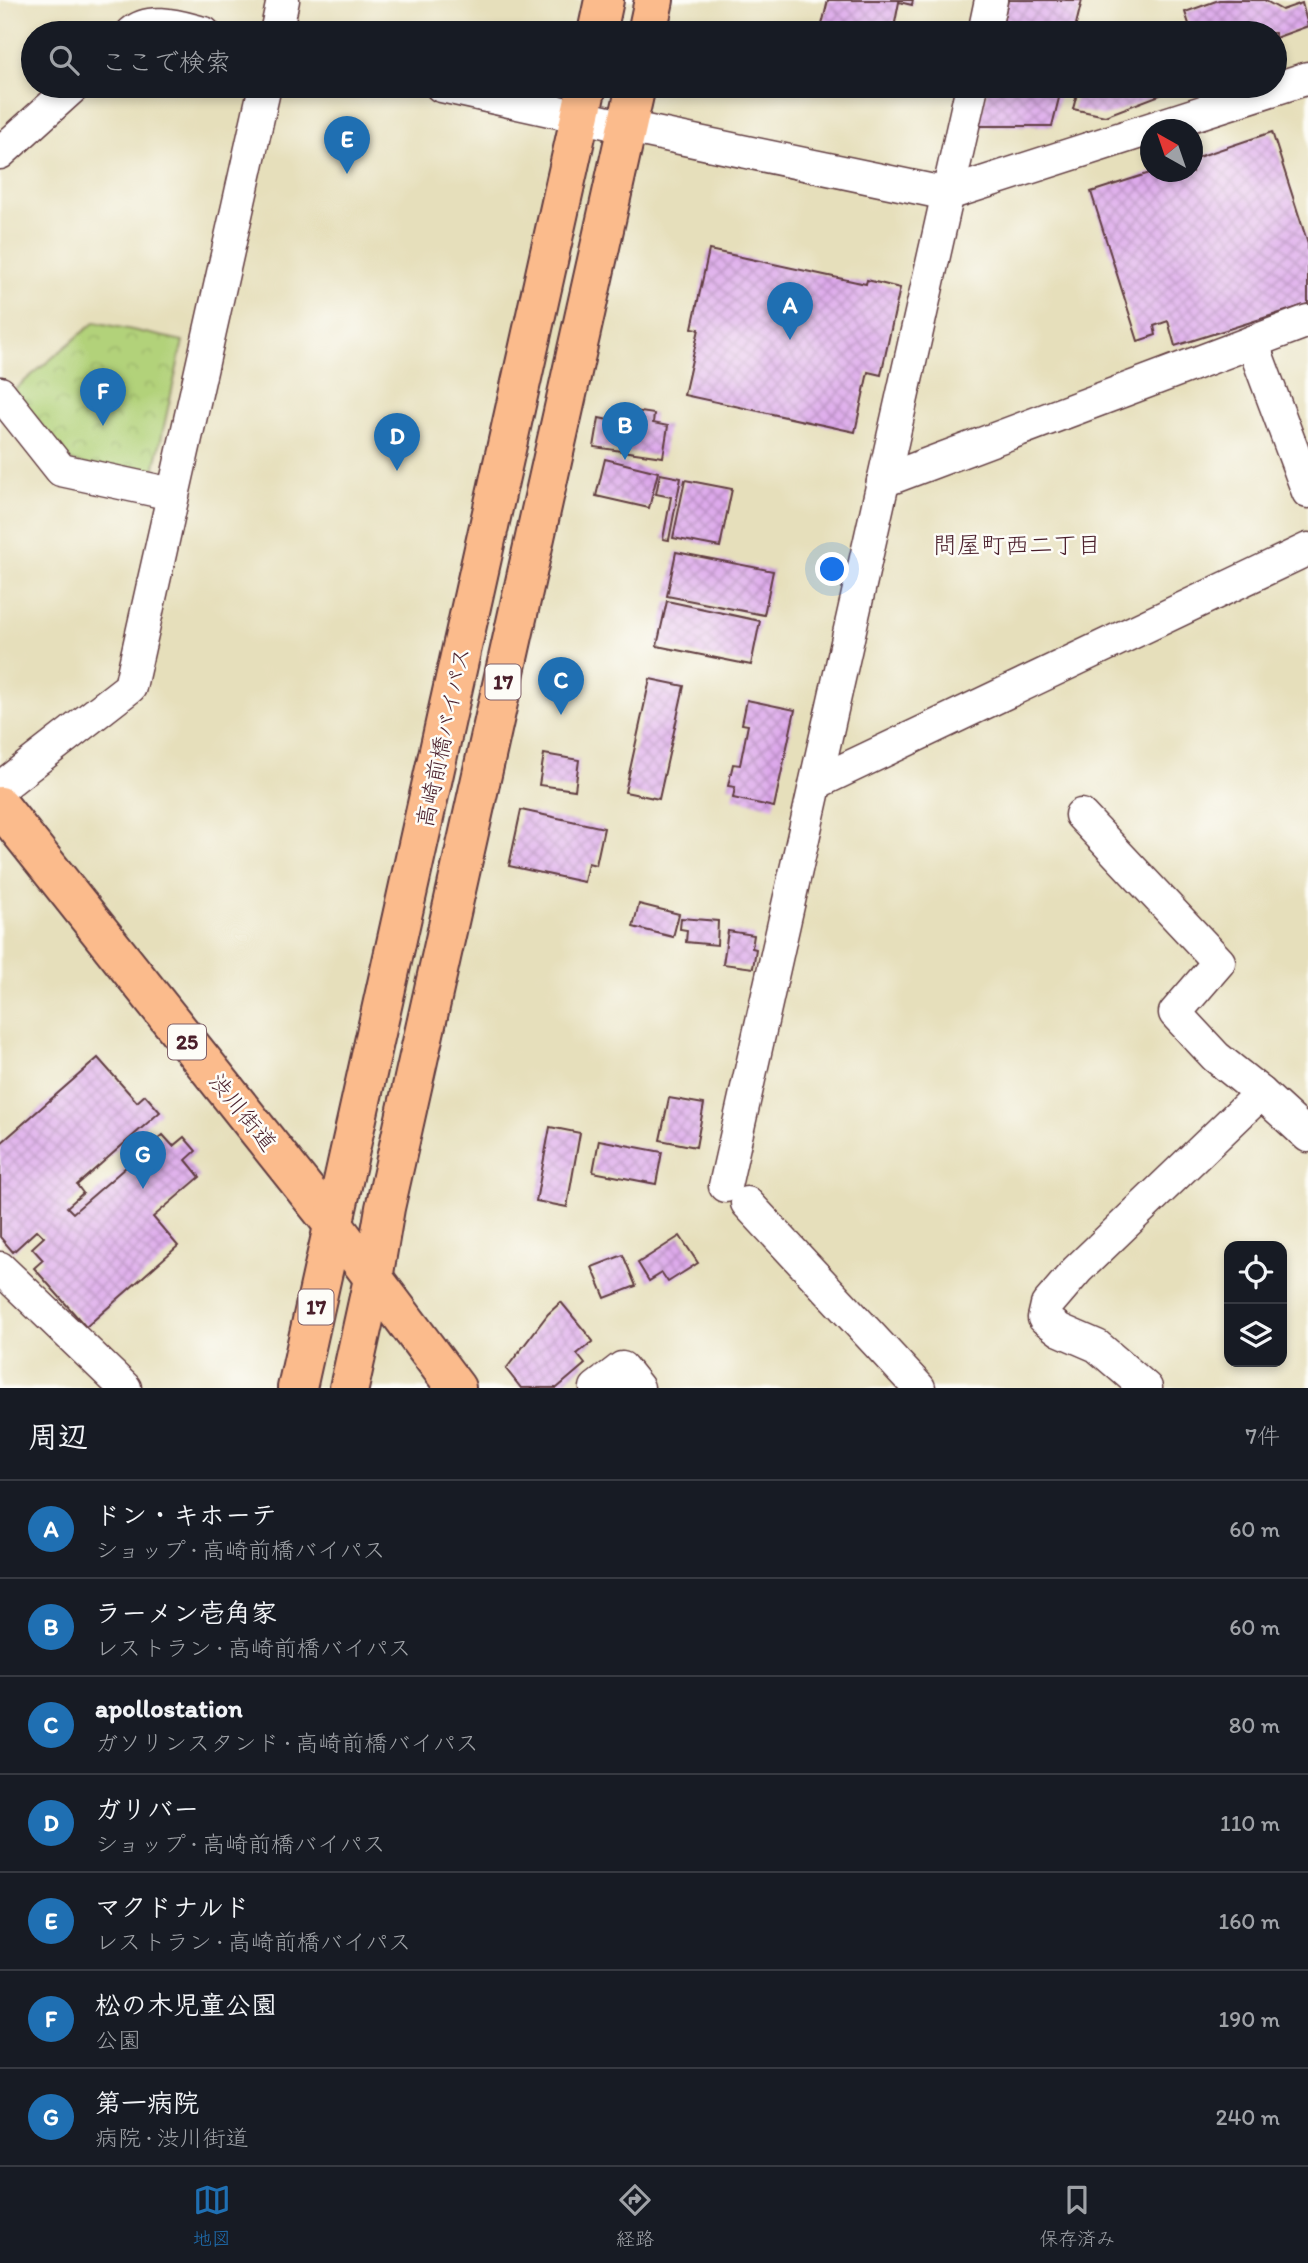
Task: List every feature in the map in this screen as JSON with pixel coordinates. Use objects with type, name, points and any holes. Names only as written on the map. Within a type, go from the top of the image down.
[{"type":"main road","points":[[600,21],[604,0]]},
{"type":"main road","points":[[650,21],[654,0]]},
{"type":"main road","name":"高崎前橋バイパス","points":[[349,1388],[373,1279],[385,1208],[633,98]]},
{"type":"main road","name":"高崎前橋バイパス","points":[[297,1388],[584,101]]},
{"type":"main road","name":"渋川街道","points":[[0,806],[335,1227],[456,1388]]},
{"type":"street","points":[[279,21],[283,0]]},
{"type":"street","points":[[987,21],[991,0]]},
{"type":"street","points":[[1287,85],[1308,78]]},
{"type":"street","points":[[0,153],[61,98]]},
{"type":"street","points":[[0,788],[130,687],[262,98]]},
{"type":"street","points":[[555,98],[584,101],[627,127],[948,194],[1246,98]]},
{"type":"street","points":[[919,1388],[736,1194],[816,783],[969,98]]},
{"type":"street","points":[[883,481],[1308,321]]},
{"type":"street","points":[[1252,342],[1308,492]]},
{"type":"street","points":[[0,393],[61,470],[172,494]]},
{"type":"street","points":[[816,783],[1308,548]]},
{"type":"street","points":[[1081,815],[1219,962],[1175,1013],[1216,1057],[1308,1136]]},
{"type":"street","points":[[1146,1388],[1097,1346],[1060,1329],[1044,1318],[1047,1305],[1077,1270],[1261,1093]]},
{"type":"street","points":[[0,1268],[125,1388]]},
{"type":"street","points":[[596,1388],[622,1368],[638,1388]]},
{"type":"green space","points":[[95,322],[183,341],[152,480],[70,461],[13,391]]},
{"type":"building","points":[[828,0],[913,0],[912,5],[899,2],[895,21],[823,21]]},
{"type":"building","points":[[1008,0],[1082,0],[1077,21],[1003,21]]},
{"type":"building","points":[[1219,0],[1264,0],[1282,10],[1302,3],[1308,26],[1287,34],[1287,21],[1188,21],[1185,12]]},
{"type":"building","points":[[985,98],[1059,98],[1052,126],[978,126]]},
{"type":"building","points":[[1076,98],[1152,98],[1105,116],[1073,109]]},
{"type":"building","points":[[1272,132],[1308,244],[1308,304],[1175,346],[1168,321],[1154,326],[1156,335],[1138,341],[1091,192],[1140,176],[1140,182],[1203,182],[1203,155]]},
{"type":"building","points":[[709,250],[866,284],[867,280],[900,288],[881,375],[868,372],[855,432],[684,395],[699,329],[692,328]]},
{"type":"building","points":[[615,408],[654,414],[653,423],[668,426],[663,457],[594,447],[599,418],[613,421]]},
{"type":"building","points":[[605,459],[658,472],[649,508],[596,496]]},
{"type":"building","points":[[660,474],[681,478],[669,540],[663,539],[671,497],[656,494]]},
{"type":"building","points":[[685,480],[732,489],[720,547],[673,538]]},
{"type":"building","points":[[676,552],[773,571],[764,615],[667,596]]},
{"type":"building","points":[[667,601],[760,621],[751,665],[657,646]]},
{"type":"building","points":[[650,679],[684,686],[659,799],[625,792]]},
{"type":"building","points":[[747,700],[795,710],[774,807],[733,798],[735,787],[728,786],[733,764],[740,765],[748,725],[742,724]]},
{"type":"building","points":[[544,754],[579,760],[575,790],[539,785]]},
{"type":"building","points":[[521,810],[604,828],[596,865],[588,863],[584,882],[509,866]]},
{"type":"building","points":[[639,904],[679,914],[673,937],[633,927]]},
{"type":"building","points":[[681,918],[718,921],[717,945],[686,942],[687,930],[680,929]]},
{"type":"building","points":[[728,931],[754,935],[752,948],[756,949],[753,968],[723,964]]},
{"type":"building","points":[[98,1058],[137,1102],[145,1095],[160,1112],[77,1185],[83,1193],[67,1207],[73,1213],[163,1135],[173,1146],[184,1137],[196,1151],[186,1160],[200,1177],[153,1217],[178,1246],[86,1327],[34,1268],[43,1260],[32,1248],[44,1237],[37,1230],[13,1252],[0,1237],[0,1144]]},
{"type":"building","points":[[669,1098],[704,1104],[696,1147],[660,1140]]},
{"type":"building","points":[[550,1127],[580,1133],[567,1207],[536,1201]]},
{"type":"building","points":[[599,1140],[662,1152],[656,1184],[593,1172]]},
{"type":"building","points":[[680,1236],[698,1263],[668,1282],[662,1273],[649,1281],[638,1263]]},
{"type":"building","points":[[623,1255],[636,1286],[605,1298],[592,1267]]},
{"type":"building","points":[[561,1302],[593,1341],[577,1354],[585,1364],[557,1388],[521,1388],[506,1369],[548,1314]]},
{"type":"place","name":"マクドナルド","points":[[347,174]]},
{"type":"place","name":"ドン・キホーテ","points":[[790,340]]},
{"type":"place","name":"松の木児童公園","points":[[103,426]]},
{"type":"place","name":"ラーメン壱角家","points":[[625,460]]},
{"type":"place","name":"ガリバー","points":[[397,471]]},
{"type":"place","name":"apollostation","points":[[561,715]]},
{"type":"place","name":"第一病院","points":[[143,1189]]},
{"type":"district","name":"問屋町西二丁目","points":[[1017,545]]}]
